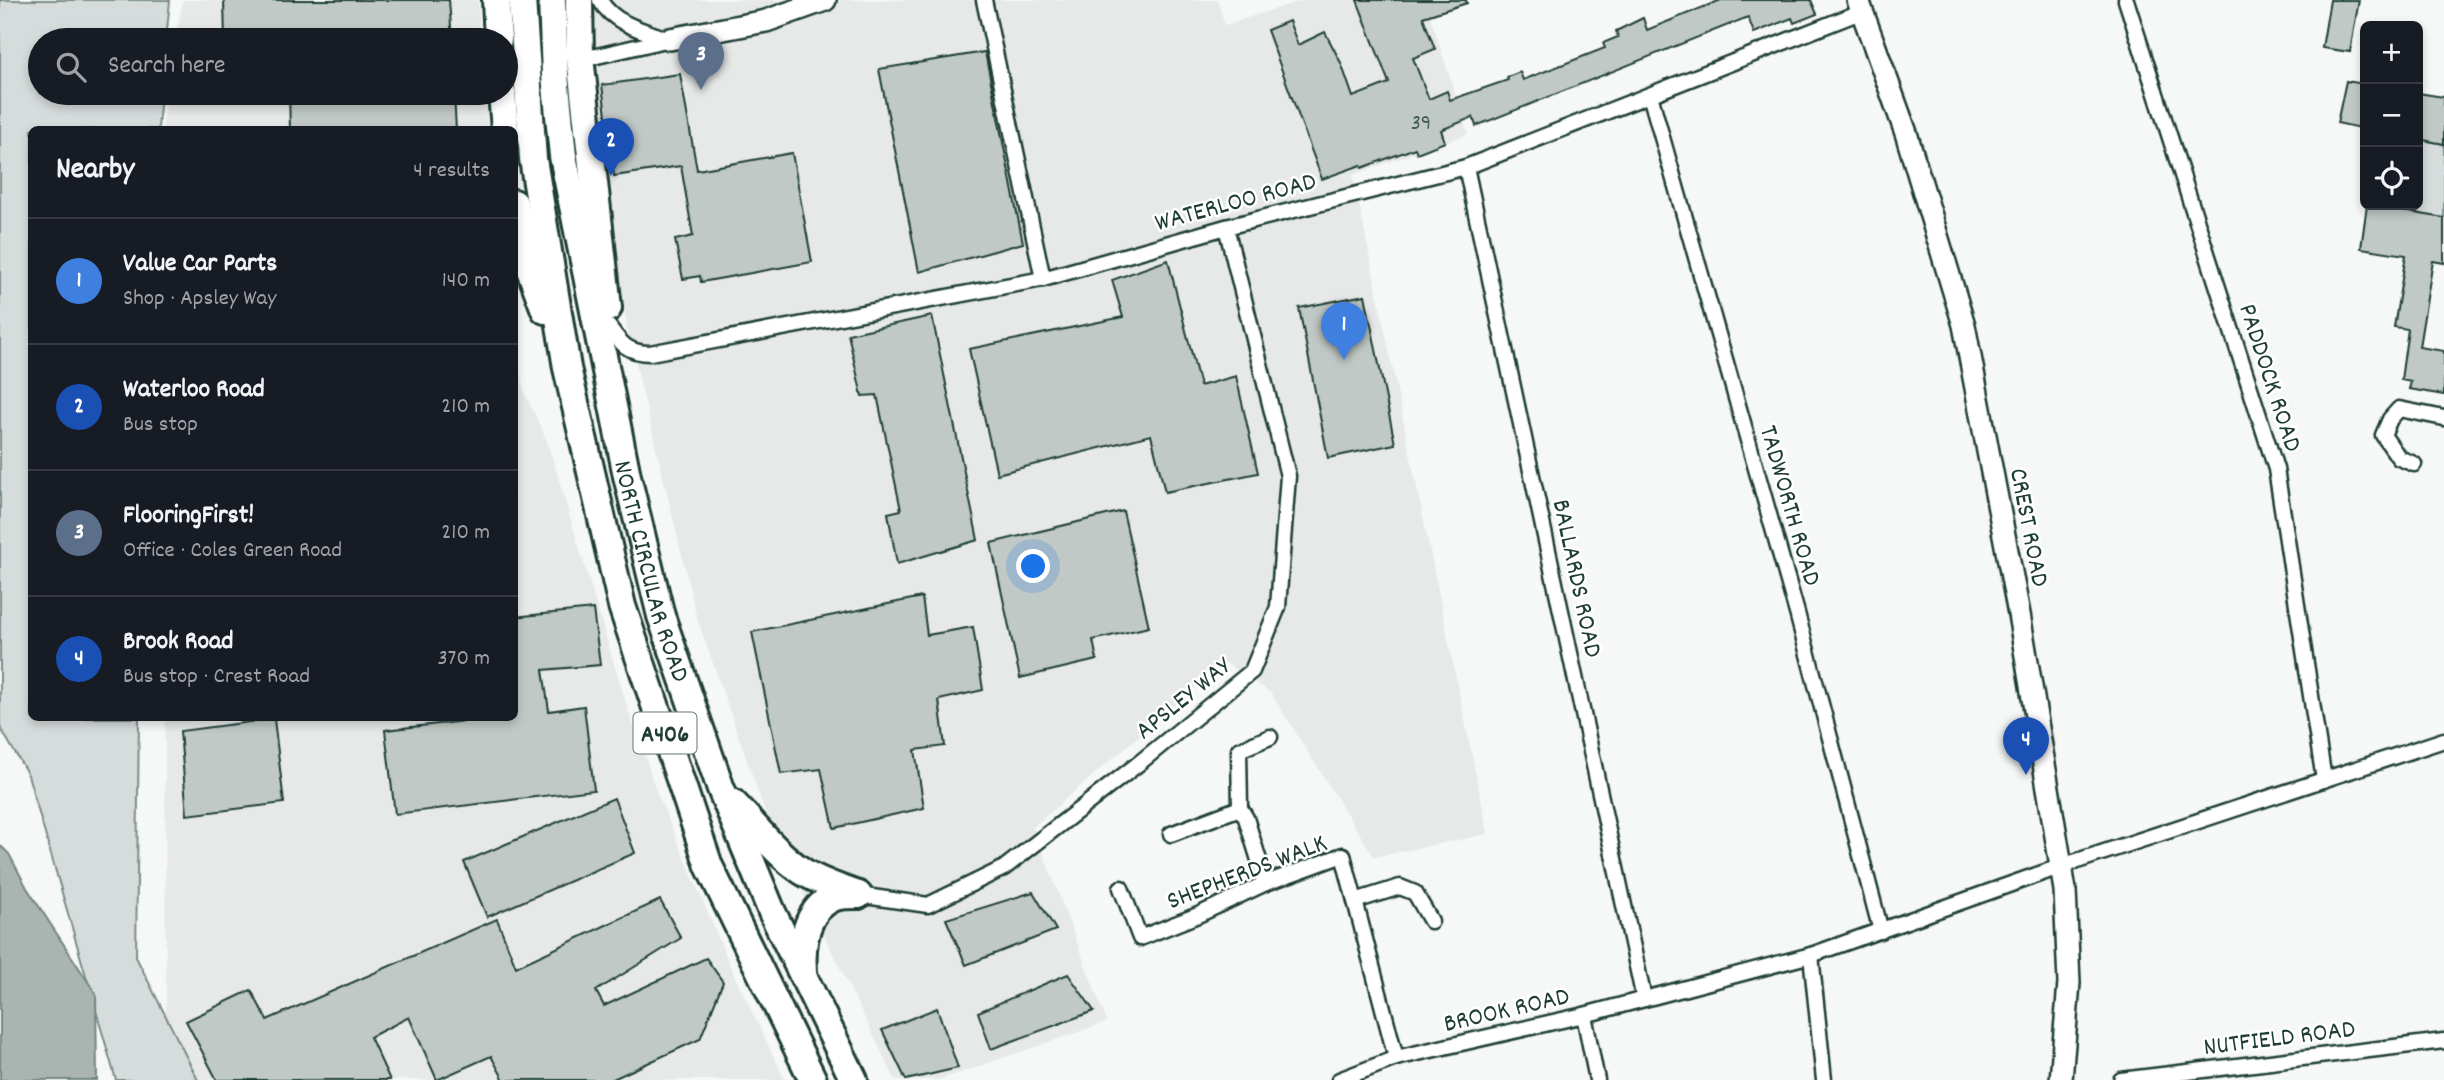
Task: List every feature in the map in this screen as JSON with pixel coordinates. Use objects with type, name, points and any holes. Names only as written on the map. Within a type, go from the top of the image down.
[{"type":"highway","points":[[496,0],[497,28]]},
{"type":"highway","name":"NORTH CIRCULAR ROAD","points":[[522,0],[533,159],[567,368],[622,606],[709,866],[813,1080]]},
{"type":"highway","name":"NORTH CIRCULAR ROAD","points":[[552,0],[555,75],[563,156],[627,476],[661,616],[720,789],[804,979],[854,1080]]},
{"type":"highway","name":"A406","points":[[579,0],[580,57],[605,263],[616,421]]},
{"type":"highway","points":[[503,105],[505,126]]},
{"type":"highway","name":"A406","points":[[518,225],[523,251],[567,368]]},
{"type":"highway","points":[[720,789],[778,852],[802,871],[824,883],[858,895]]},
{"type":"highway","points":[[804,979],[804,938],[815,914],[823,904],[835,897],[858,895]]},
{"type":"street","points":[[600,0],[604,8],[630,26],[670,39]]},
{"type":"street","points":[[580,57],[597,56],[766,21],[825,0]]},
{"type":"street","points":[[984,0],[1043,279]]},
{"type":"street","name":"PADDOCK ROAD","points":[[2126,0],[2276,469],[2324,780]]},
{"type":"street","name":"WATERLOO ROAD","points":[[610,327],[621,345],[635,353],[650,353],[1043,279],[1226,227],[1466,167],[1650,95],[1860,5]]},
{"type":"street","name":"CREST ROAD","points":[[1860,5],[1906,133],[1964,325],[2019,614],[2065,890],[2069,983],[2061,1080]]},
{"type":"street","name":"TADWORTH ROAD","points":[[1650,95],[1797,613],[1881,930]]},
{"type":"street","name":"BALLARDS ROAD","points":[[1466,167],[1644,999]]},
{"type":"street","name":"APSLEY WAY","points":[[858,895],[928,905],[1004,867],[1138,764],[1252,671],[1278,607],[1288,477],[1226,227]]},
{"type":"street","points":[[2414,464],[2399,458],[2383,435],[2390,419],[2399,410],[2444,418]]},
{"type":"street","points":[[1266,883],[1246,818],[1240,808],[1238,750],[1270,737]]},
{"type":"street","name":"BROOK ROAD","points":[[1340,1080],[1395,1058],[1584,1015],[1811,955],[2062,866],[2444,740]]},
{"type":"street","points":[[1171,834],[1240,808]]},
{"type":"street","name":"SHEPHERDS WALK","points":[[1121,888],[1140,938],[1198,915],[1266,883],[1343,855],[1395,1058]]},
{"type":"street","points":[[1355,901],[1400,887],[1415,893],[1431,921]]},
{"type":"street","points":[[1811,955],[1825,1080]]},
{"type":"street","points":[[1584,1015],[1597,1080]]},
{"type":"street","name":"NUTFIELD ROAD","points":[[2121,1080],[2444,1041]]},
{"type":"shaded area","points":[[0,0],[170,0],[167,28],[28,28],[28,105],[160,105],[158,126],[28,126],[28,721],[139,721],[136,957],[198,1080],[116,1080],[28,775],[0,727]]},
{"type":"shaded area","points":[[183,0],[478,0],[479,28],[177,28]]},
{"type":"shaded area","points":[[591,0],[1217,0],[1225,25],[1304,0],[1425,0],[1468,134],[1353,175],[1488,834],[1374,857],[1271,693],[1225,662],[1033,827],[1107,1022],[939,1080],[895,1080],[769,823],[697,618],[627,327],[593,86]]},
{"type":"shaded area","points":[[165,105],[485,105],[488,126],[162,126]]},
{"type":"shaded area","points":[[2423,140],[2444,144],[2444,218],[2398,210],[2423,210]]},
{"type":"shaded area","points":[[518,364],[524,391],[547,441],[632,723],[638,733],[655,788],[734,975],[785,1080],[196,1080],[166,1025],[165,721],[518,721]]},
{"type":"shaded area","points":[[0,845],[9,854],[27,888],[96,994],[97,1080],[0,1080]]},
{"type":"building","points":[[224,0],[449,0],[451,28],[225,28]]},
{"type":"building","points":[[1357,0],[1466,0],[1467,3],[1423,17],[1435,49],[1413,58],[1429,99],[1447,91],[1450,100],[1508,80],[1507,77],[1520,72],[1523,80],[1605,48],[1603,43],[1618,37],[1616,31],[1643,18],[1647,30],[1721,0],[1811,0],[1817,14],[1794,23],[1792,18],[1754,33],[1748,17],[1476,126],[1473,117],[1441,130],[1445,142],[1417,153],[1415,148],[1362,168],[1361,165],[1322,179],[1267,30],[1289,21],[1298,45],[1325,32],[1341,63],[1353,97],[1389,83]]},
{"type":"building","points":[[2330,0],[2359,0],[2350,52],[2322,48]]},
{"type":"building","points":[[985,52],[1023,243],[919,272],[879,69]]},
{"type":"building","points":[[680,74],[697,170],[792,153],[812,262],[701,282],[700,276],[683,279],[675,240],[693,236],[681,166],[614,176],[602,85]]},
{"type":"building","points":[[2346,81],[2360,83],[2360,128],[2337,123]]},
{"type":"building","points":[[2423,94],[2444,97],[2444,144],[2423,140]]},
{"type":"building","points":[[289,105],[455,105],[456,126],[290,126]]},
{"type":"building","points":[[2366,210],[2397,210],[2444,218],[2444,263],[2433,261],[2419,347],[2444,351],[2444,395],[2409,389],[2411,382],[2401,380],[2408,329],[2394,327],[2406,255],[2361,248]]},
{"type":"building","points":[[1168,260],[1200,386],[1236,376],[1258,473],[1165,492],[1151,435],[997,474],[969,349],[1123,317],[1112,280]]},
{"type":"building","points":[[1365,295],[1395,444],[1328,458],[1299,308]]},
{"type":"building","points":[[932,316],[978,540],[897,564],[888,513],[901,510],[877,395],[862,396],[848,334]]},
{"type":"building","points":[[1123,511],[1149,627],[1093,640],[1097,660],[1020,678],[991,543]]},
{"type":"building","points":[[922,597],[927,635],[973,627],[983,690],[939,700],[945,746],[915,750],[924,808],[834,828],[821,769],[781,774],[752,632]]},
{"type":"building","points":[[593,609],[600,665],[543,670],[549,711],[584,706],[594,790],[395,814],[385,730],[465,721],[518,721],[518,617]]},
{"type":"building","points":[[274,721],[284,803],[187,815],[180,731]]},
{"type":"building","points":[[614,798],[635,853],[487,917],[464,862]]},
{"type":"building","points":[[1033,892],[1056,930],[966,965],[946,919]]},
{"type":"building","points":[[660,900],[681,938],[596,991],[604,1006],[706,958],[723,982],[700,1039],[611,1080],[504,1080],[491,1056],[437,1080],[409,1017],[370,1037],[390,1080],[217,1080],[186,1021],[251,990],[267,1020],[497,919],[516,967]]},
{"type":"building","points":[[1068,974],[1094,1011],[991,1049],[978,1012]]},
{"type":"building","points":[[937,1008],[958,1068],[906,1080],[882,1030]]},
{"type":"place","name":"FlooringFirst!","points":[[701,90]]},
{"type":"place","name":"Waterloo Road","points":[[611,176]]},
{"type":"place","name":"Value Car Parts","points":[[1344,360]]},
{"type":"place","name":"Brook Road","points":[[2026,775]]}]
